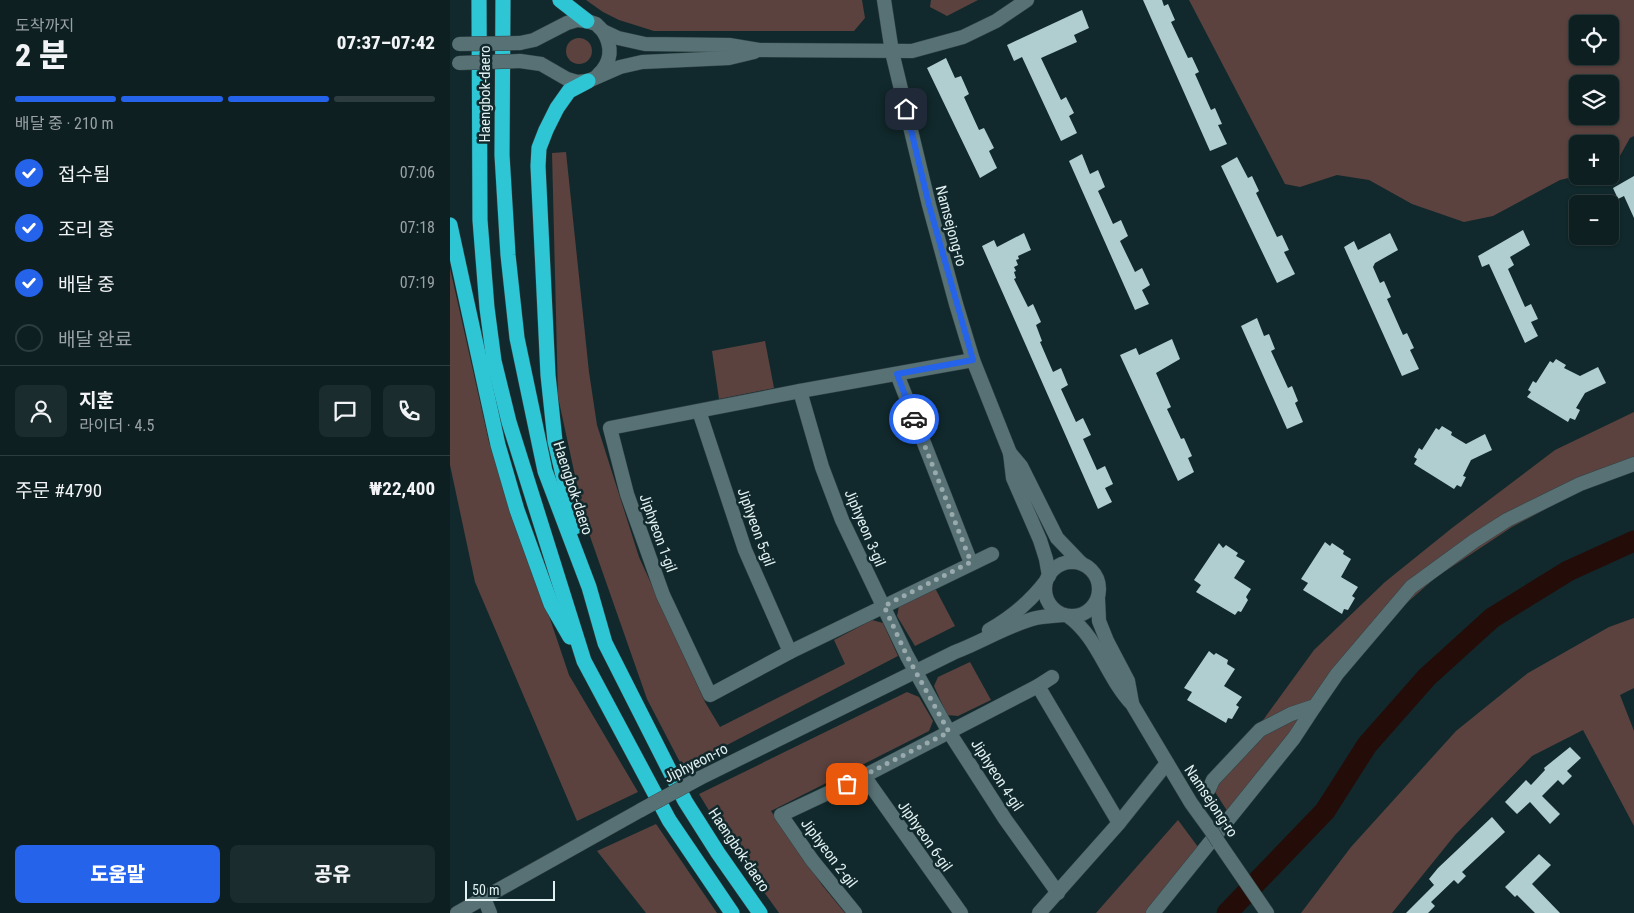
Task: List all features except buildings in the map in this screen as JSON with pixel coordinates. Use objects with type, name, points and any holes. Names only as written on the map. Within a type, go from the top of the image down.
[{"type":"highway","name":"Haengbok-daero","points":[[479,0],[480,220],[487,308],[494,361],[509,422],[584,660],[669,820],[732,913]]},
{"type":"highway","name":"Haengbok-daero","points":[[503,0],[502,155],[508,255],[517,338],[545,471],[588,587],[605,643],[686,801],[718,853],[760,913]]},
{"type":"highway","points":[[560,0],[587,20]]},
{"type":"highway","points":[[588,587],[554,441],[548,374],[538,166],[539,148],[546,130],[568,91],[592,78]]},
{"type":"highway","points":[[450,225],[498,445],[514,501],[550,604],[584,660]]},
{"type":"street","name":"Namsejong-ro","points":[[884,0],[892,52],[929,205],[973,360],[1010,453],[1013,478],[1040,540],[1046,559],[1047,579]]},
{"type":"street","points":[[603,31],[618,38],[646,44],[729,45],[759,50],[892,52],[929,48],[963,37],[996,21],[1027,0]]},
{"type":"street","points":[[455,44],[520,43],[534,40],[567,23],[587,20],[596,24],[603,31],[609,40],[610,50],[609,60],[604,69],[592,78]]},
{"type":"street","points":[[455,64],[520,61],[541,64],[567,79],[577,82],[620,67],[642,62],[728,58],[759,50]]},
{"type":"street","name":"Jiphyeon 1-gil","points":[[973,360],[610,428],[627,494],[660,587],[710,695],[790,652],[971,562],[992,554]]},
{"type":"street","points":[[897,374],[971,562]]},
{"type":"street","name":"Jiphyeon 3-gil","points":[[800,391],[822,467],[842,520],[915,671]]},
{"type":"street","name":"Jiphyeon 5-gil","points":[[699,411],[745,550],[790,652]]},
{"type":"street","name":"Namsejong-ro","points":[[1010,453],[1021,466],[1057,538],[1081,563]]},
{"type":"street","points":[[1153,913],[1294,738],[1337,674],[1411,588],[1474,541],[1507,520],[1580,484],[1634,464]]},
{"type":"street","points":[[1081,563],[1094,572],[1098,580],[1100,589],[1098,598],[1093,607],[1086,613],[1078,616],[1066,615],[1052,608],[1047,600],[1047,579],[1057,566],[1081,563]]},
{"type":"street","name":"Jiphyeon-ro","points":[[955,652],[971,639],[1018,611],[1034,596],[1047,579]]},
{"type":"street","name":"Namsejong-ro","points":[[1098,598],[1099,620],[1107,641],[1128,681],[1132,704]]},
{"type":"street","name":"Namsejong-ro","points":[[1066,615],[1079,624],[1119,691],[1132,704],[1166,763],[1267,913]]},
{"type":"street","name":"Jiphyeon-ro","points":[[457,913],[700,778],[915,671],[1018,624],[1036,618],[1066,615]]},
{"type":"street","name":"Jiphyeon 4-gil","points":[[915,671],[949,732],[1005,819],[1058,893]]},
{"type":"street","name":"Jiphyeon 2-gil","points":[[855,913],[812,860],[781,815],[864,776],[1052,677]]},
{"type":"street","points":[[1038,686],[1119,823]]},
{"type":"street","points":[[1210,789],[1213,780],[1260,730],[1291,714],[1315,706]]},
{"type":"street","points":[[1039,913],[1119,823],[1166,763]]},
{"type":"street","name":"Jiphyeon 6-gil","points":[[864,776],[961,913]]},
{"type":"street","points":[[484,898],[490,913]]},
{"type":"shaded area","points":[[586,0],[862,0],[865,18],[854,31],[654,31],[619,20]]},
{"type":"shaded area","points":[[931,0],[978,0],[947,16],[930,7]]},
{"type":"shaded area","points":[[1189,0],[1634,0],[1634,136],[1630,138],[1619,157],[1619,135],[1569,135],[1569,178],[1560,180],[1493,216],[1464,222],[1412,204],[1369,180],[1337,175],[1300,187],[1285,184]]},
{"type":"shaded area","points":[[579,38],[588,42],[592,51],[588,60],[579,64],[570,60],[566,51],[570,42]]},
{"type":"shaded area","points":[[566,152],[589,372],[597,425],[639,557],[705,702],[720,727],[845,664],[834,640],[872,620],[883,623],[898,656],[683,768],[647,699],[585,522],[558,397],[552,153]]},
{"type":"shaded area","points":[[450,268],[489,442],[569,675],[638,792],[577,821],[475,582],[450,465]]},
{"type":"shaded area","points":[[765,341],[774,388],[719,399],[712,351]]},
{"type":"shaded area","points":[[1634,412],[1634,470],[1608,476],[1512,527],[1435,578],[1349,654],[1233,820],[1213,789],[1314,650],[1385,582],[1452,528],[1555,450]]},
{"type":"shaded area","points":[[935,588],[955,626],[915,646],[897,616],[899,606]]},
{"type":"shaded area","points":[[1634,618],[1634,688],[1620,695],[1634,731],[1634,826],[1583,730],[1532,756],[1455,835],[1392,913],[1301,913],[1351,847],[1456,731],[1528,673],[1609,627]]},
{"type":"shaded area","points":[[970,662],[991,700],[958,716],[947,715],[934,686],[938,677]]},
{"type":"shaded area","points":[[907,692],[919,697],[933,721],[929,731],[771,811],[822,885],[845,913],[779,913],[728,842],[699,794]]},
{"type":"shaded area","points":[[1178,820],[1201,851],[1152,913],[1096,913]]},
{"type":"shaded area","points":[[656,824],[717,913],[646,913],[597,851]]},
{"type":"waterway","points":[[1227,913],[1325,811],[1367,745],[1427,677],[1492,618],[1568,571],[1634,541]]},
{"type":"way so far","points":[[847,784],[949,732],[907,656],[884,606],[971,562],[914,419]]},
{"type":"route","points":[[906,109],[929,205],[973,360],[897,374],[914,419]]}]
